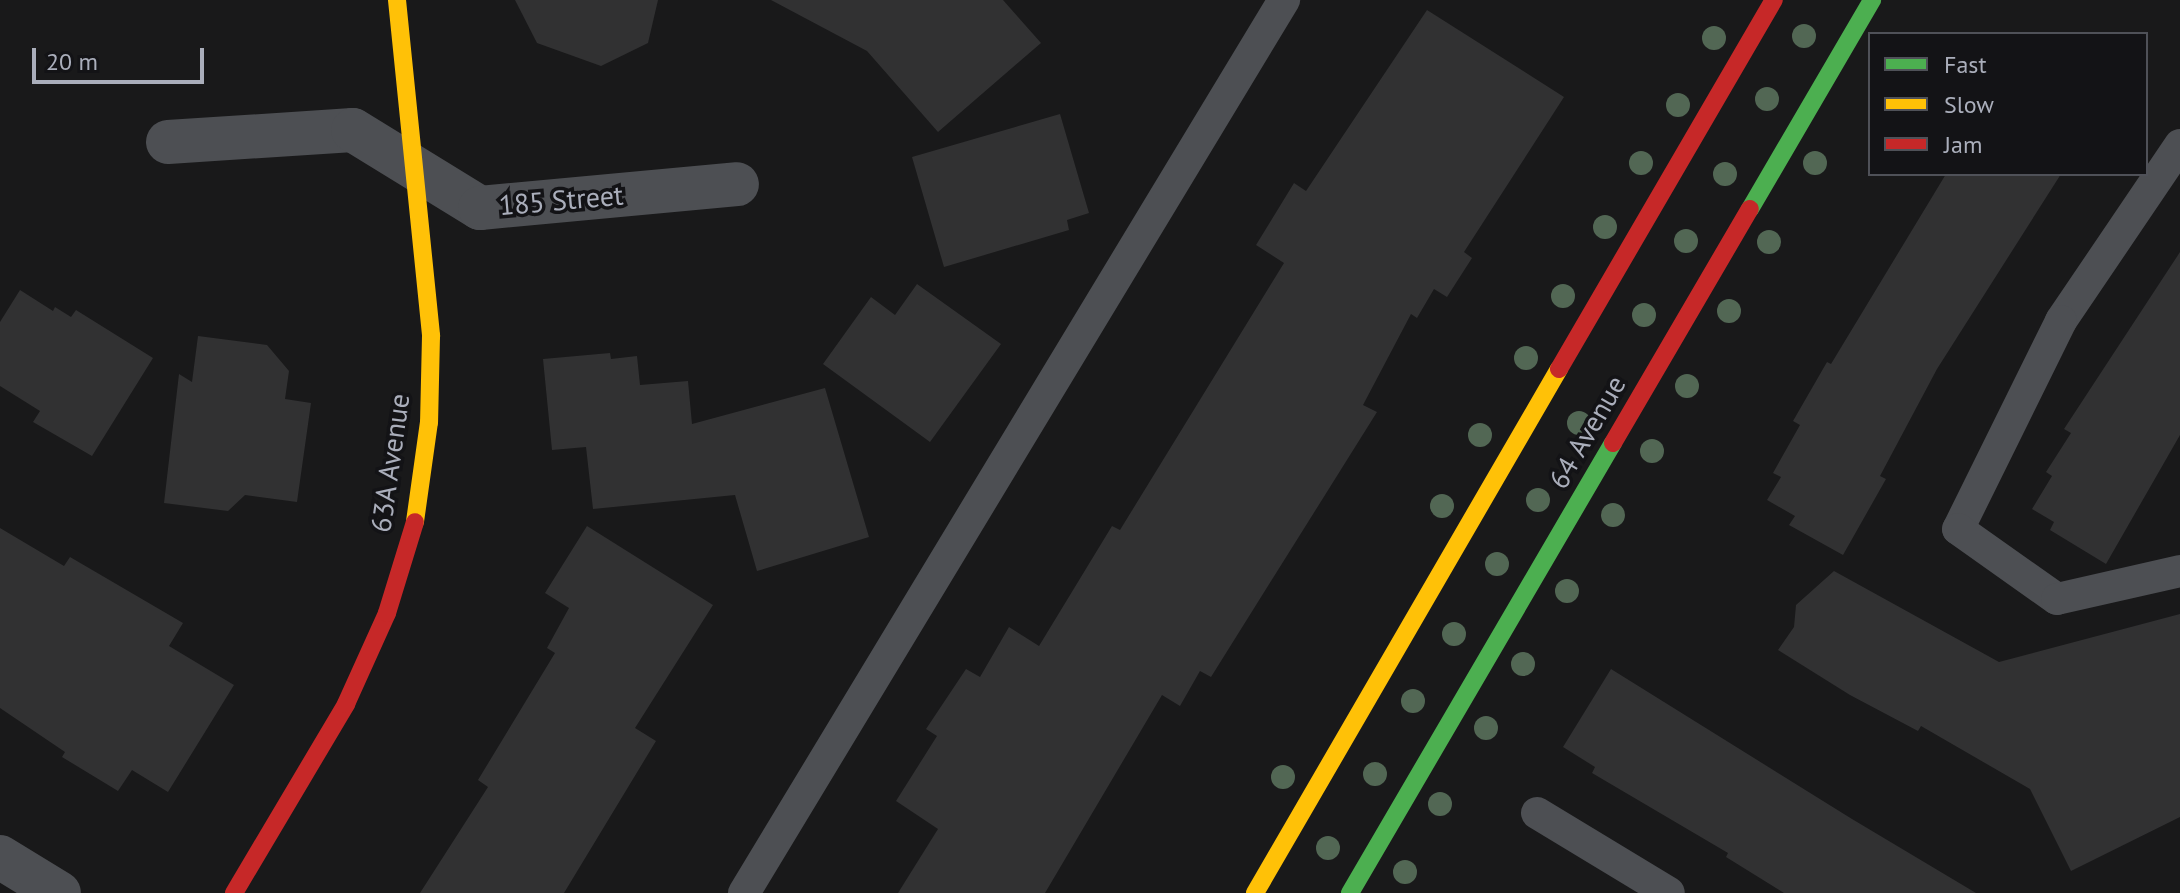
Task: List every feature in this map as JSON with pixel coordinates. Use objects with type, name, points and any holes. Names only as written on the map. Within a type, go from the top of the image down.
[{"type":"main road","name":"63A Avenue","points":[[234,893],[346,704],[387,613],[417,514],[429,422],[431,336],[397,0]]},
{"type":"main road","points":[[1255,893],[1774,0]]},
{"type":"main road","name":"64 Avenue","points":[[1350,893],[1872,0]]},
{"type":"street","name":"185 Street","points":[[168,142],[353,130],[480,208],[737,184]]},
{"type":"street","points":[[0,857],[59,893]]},
{"type":"lane","points":[[744,893],[1284,0]]},
{"type":"lane","points":[[2180,145],[2061,321],[1958,529],[2057,599],[2180,571]]},
{"type":"lane","points":[[1537,813],[1669,893]]},
{"type":"building","points":[[515,0],[658,0],[648,43],[601,66],[537,43]]},
{"type":"building","points":[[771,0],[1003,0],[1041,43],[938,132],[867,51]]},
{"type":"building","points":[[1427,10],[1564,97],[1464,252],[1472,258],[1447,297],[1434,289],[1417,318],[1411,314],[1363,405],[1377,412],[1211,677],[1200,671],[1180,706],[1162,695],[1045,893],[898,893],[938,829],[896,801],[937,736],[926,729],[966,669],[980,677],[1009,627],[1039,646],[1112,526],[1120,530],[1284,263],[1256,245],[1294,183],[1306,191]]},
{"type":"building","points":[[1060,114],[1089,213],[1067,220],[1069,230],[944,267],[912,157]]},
{"type":"building","points":[[1945,176],[2060,176],[1937,369],[1880,476],[1886,479],[1843,555],[1789,525],[1795,516],[1767,500],[1781,477],[1773,473],[1800,425],[1793,421],[1827,362],[1831,364]]},
{"type":"building","points":[[2180,252],[2180,435],[2106,564],[2050,530],[2054,522],[2032,509],[2052,476],[2046,472],[2071,433],[2064,429]]},
{"type":"building","points":[[917,284],[1001,344],[930,442],[823,364],[871,297],[895,315]]},
{"type":"building","points":[[20,290],[53,311],[55,307],[71,317],[76,310],[153,358],[92,456],[33,422],[40,411],[0,386],[0,322]]},
{"type":"building","points":[[198,336],[267,345],[289,371],[285,399],[311,403],[297,502],[245,495],[228,511],[164,503],[179,374],[192,382]]},
{"type":"building","points":[[610,353],[611,359],[637,356],[640,385],[688,381],[692,424],[825,388],[869,537],[757,571],[735,495],[593,509],[586,447],[552,450],[543,359]]},
{"type":"building","points":[[587,526],[713,605],[635,728],[656,741],[564,893],[420,893],[488,787],[478,780],[555,653],[547,648],[569,608],[545,593]]},
{"type":"building","points":[[0,528],[64,566],[70,557],[183,623],[169,646],[234,685],[168,792],[132,770],[118,791],[62,757],[65,752],[0,708]]},
{"type":"building","points":[[1834,571],[1999,662],[2180,614],[2180,817],[2071,871],[2030,789],[1921,726],[1918,731],[1850,695],[1778,650],[1794,627],[1796,605]]},
{"type":"building","points":[[1611,669],[1976,893],[1784,893],[1726,857],[1728,853],[1592,773],[1595,767],[1563,747]]},
{"type":"traffic: fast","points":[[1750,209],[1872,0]]},
{"type":"traffic: fast","points":[[1350,893],[1613,443]]},
{"type":"traffic: slow","points":[[397,0],[431,336],[429,422],[415,522]]},
{"type":"traffic: slow","points":[[1255,893],[1559,369]]},
{"type":"traffic: jam","points":[[1559,369],[1774,0]]},
{"type":"traffic: jam","points":[[1613,443],[1750,209]]},
{"type":"traffic: jam","points":[[234,893],[346,704],[387,613],[415,522]]}]
